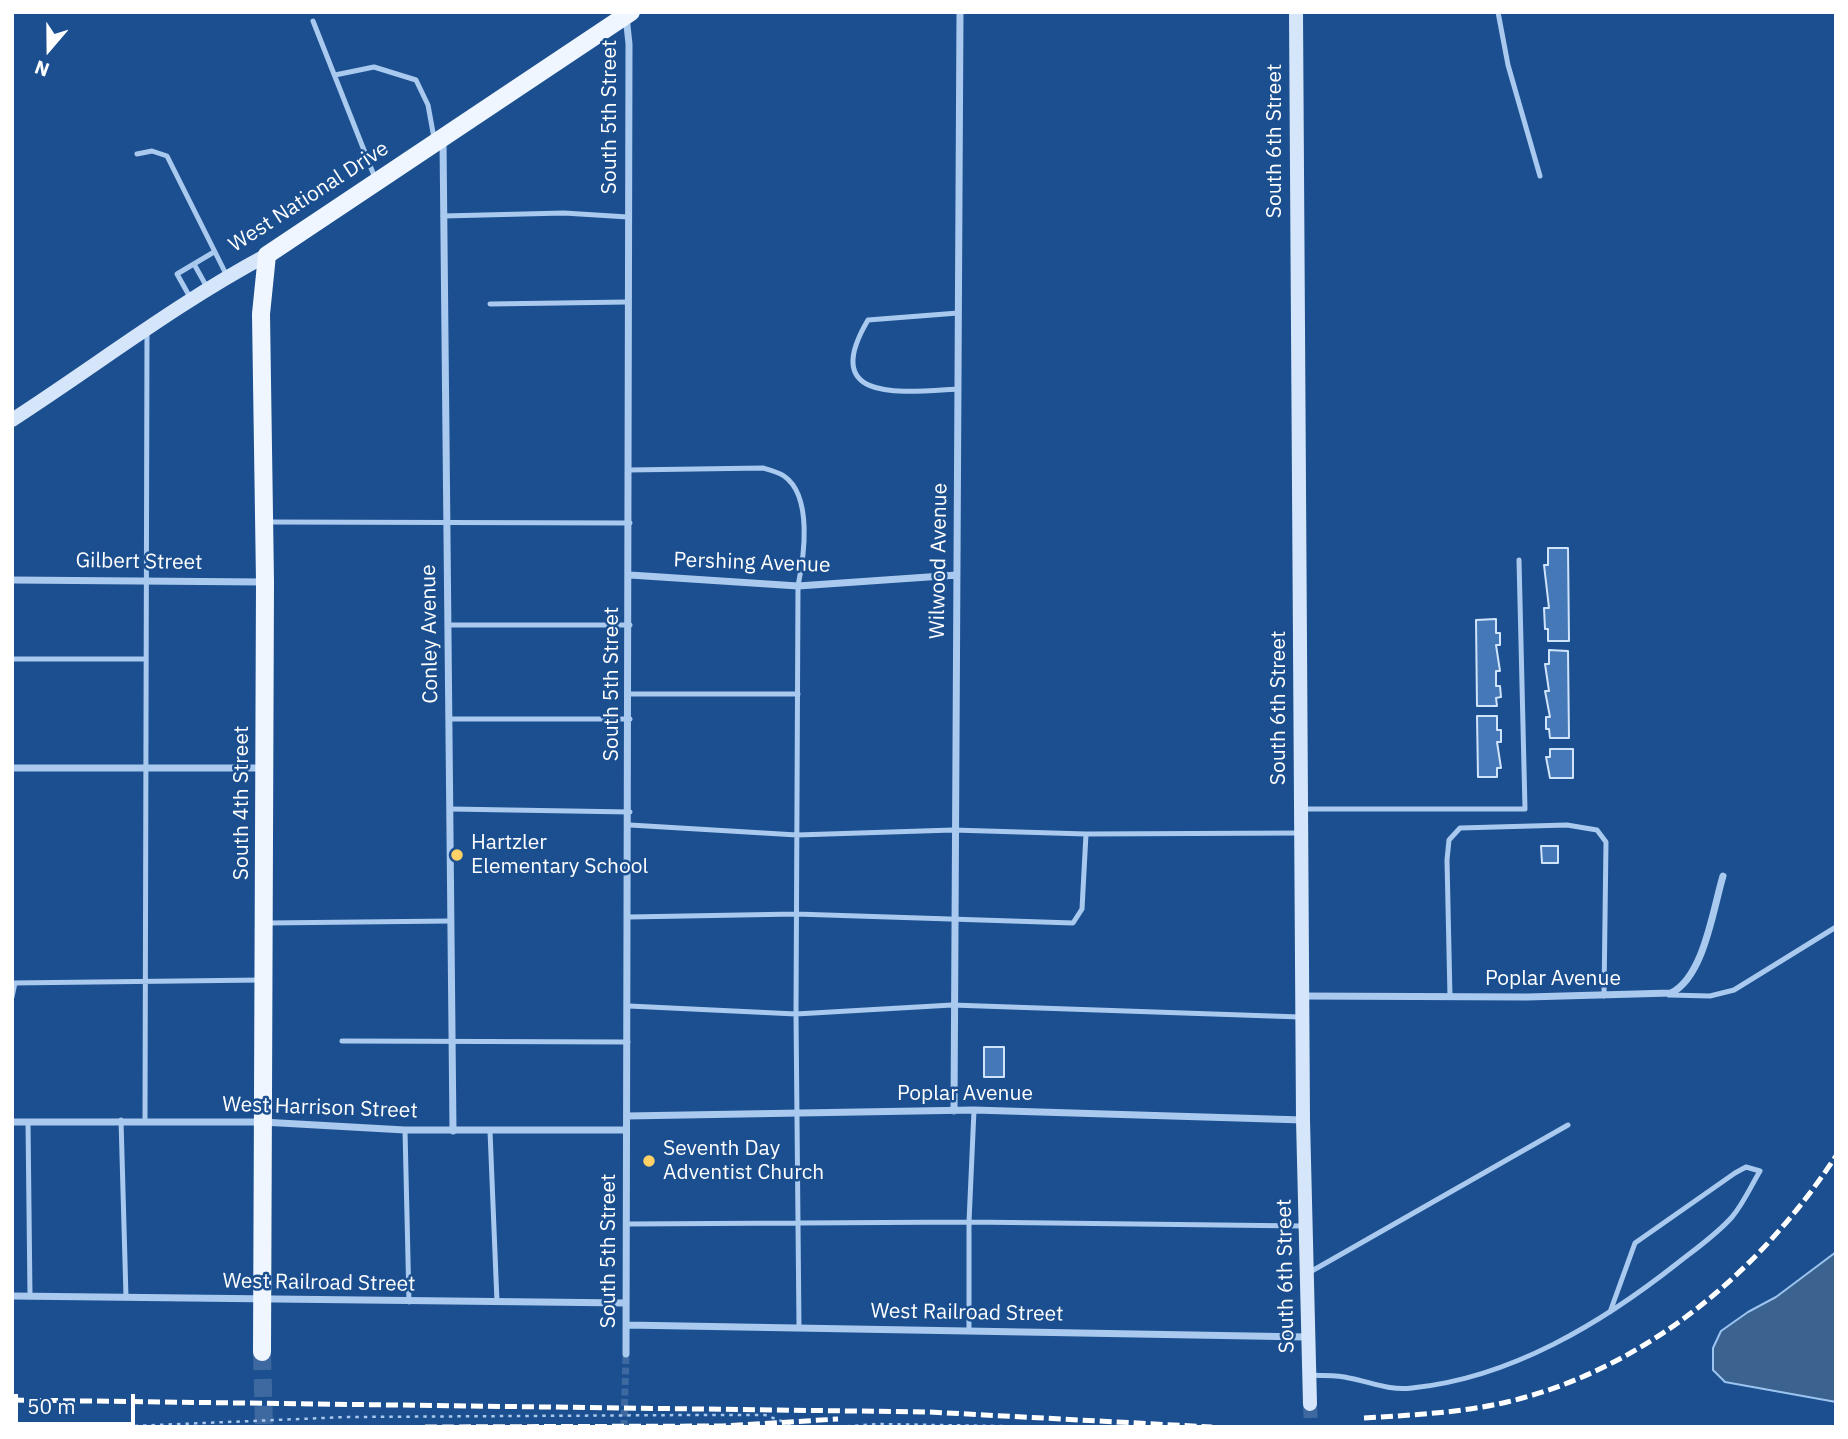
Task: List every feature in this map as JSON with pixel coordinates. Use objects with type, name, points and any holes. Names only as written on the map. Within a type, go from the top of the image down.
[{"type":"main road","name":"West National Drive","points":[[267,255],[628,14]]},
{"type":"main road","name":"South 4th Street","points":[[262,1352],[265,582],[261,314],[267,255]]},
{"type":"street","name":"Wilwood Avenue","points":[[954,1111],[952,1005],[960,12]]},
{"type":"street","name":"South 6th Street","points":[[1296,12],[1303,1120],[1310,1404]]},
{"type":"street","name":"South 5th Street","points":[[626,1353],[630,825],[628,14]]},
{"type":"street","name":"Conley Avenue","points":[[439,139],[443,216],[453,1131]]},
{"type":"street","name":"West National Drive","points":[[12,420],[147,327],[267,255]]},
{"type":"street","name":"Pershing Avenue","points":[[630,575],[798,586],[957,575]]},
{"type":"street","name":"Gilbert Street","points":[[12,580],[265,582]]},
{"type":"street","points":[[12,768],[265,768]]},
{"type":"street","name":"Poplar Avenue","points":[[1302,996],[1659,995],[1679,989],[1692,975],[1723,876]]},
{"type":"street","name":"Poplar Avenue","points":[[626,1116],[974,1110],[1303,1120]]},
{"type":"street","name":"West Harrison Street","points":[[12,1122],[145,1120],[262,1122],[453,1131],[626,1130]]},
{"type":"street","name":"West Railroad Street","points":[[12,1296],[626,1303]]},
{"type":"street","name":"West Railroad Street","points":[[626,1325],[1307,1337]]},
{"type":"lane","points":[[1498,12],[1508,65],[1540,176]]},
{"type":"lane","points":[[313,21],[376,181]]},
{"type":"lane","points":[[335,75],[374,67],[415,80],[428,105],[439,139]]},
{"type":"lane","points":[[137,154],[152,151],[167,156],[228,276]]},
{"type":"lane","points":[[443,216],[564,213],[628,217]]},
{"type":"lane","points":[[191,300],[177,274],[214,252]]},
{"type":"lane","points":[[194,264],[208,289]]},
{"type":"lane","points":[[490,304],[627,302]]},
{"type":"lane","points":[[958,313],[868,320],[858,337],[853,359],[857,378],[869,388],[958,389]]},
{"type":"lane","points":[[145,1120],[146,579],[150,389],[147,327]]},
{"type":"lane","points":[[629,470],[763,468],[782,474],[791,482],[804,521],[803,561],[798,586],[796,1113],[799,1327]]},
{"type":"lane","points":[[263,522],[447,520],[630,523]]},
{"type":"lane","points":[[1300,809],[1525,809],[1519,561]]},
{"type":"lane","points":[[448,625],[630,625]]},
{"type":"lane","points":[[12,659],[146,659]]},
{"type":"lane","points":[[630,694],[798,694]]},
{"type":"lane","points":[[449,719],[630,719]]},
{"type":"lane","points":[[450,809],[630,812]]},
{"type":"lane","points":[[630,825],[797,835],[953,830],[1086,834],[1301,833]]},
{"type":"lane","points":[[1450,997],[1449,840],[1460,828],[1553,825],[1597,830],[1606,842],[1604,996]]},
{"type":"lane","points":[[629,917],[796,914],[1073,923],[1082,909],[1086,834]]},
{"type":"lane","points":[[264,923],[451,921]]},
{"type":"lane","points":[[1659,995],[1721,995],[1836,927]]},
{"type":"lane","points":[[12,997],[13,983],[264,980]]},
{"type":"lane","points":[[629,1006],[796,1014],[952,1005],[1302,1017]]},
{"type":"lane","points":[[342,1041],[628,1042]]},
{"type":"lane","points":[[969,1331],[969,1222],[974,1110]]},
{"type":"lane","points":[[121,1120],[126,1297]]},
{"type":"lane","points":[[28,1122],[30,1296]]},
{"type":"lane","points":[[1307,1274],[1568,1125]]},
{"type":"lane","points":[[405,1130],[409,1302]]},
{"type":"lane","points":[[490,1130],[497,1303]]},
{"type":"lane","points":[[1308,1375],[1348,1377],[1380,1388],[1409,1389],[1457,1381],[1522,1360],[1610,1312],[1676,1265],[1733,1216],[1760,1171],[1746,1167],[1735,1173],[1634,1243],[1610,1312]]},
{"type":"lane","points":[[628,1224],[799,1221],[1307,1226]]},
{"type":"path","points":[[109,1427],[360,1417],[694,1415],[765,1415],[798,1427]]},
{"type":"path","points":[[838,1427],[878,1424],[1061,1427]]},
{"type":"path","points":[[12,1425],[85,1427]]},
{"type":"water","points":[[1836,1252],[1836,1402],[1725,1382],[1713,1370],[1713,1348],[1721,1331],[1776,1297]]},
{"type":"building","points":[[1548,548],[1568,548],[1569,641],[1548,641],[1548,629],[1545,629],[1544,608],[1549,608],[1544,565],[1548,565]]},
{"type":"building","points":[[1496,619],[1496,633],[1500,633],[1500,645],[1496,645],[1500,671],[1496,671],[1496,686],[1500,686],[1501,697],[1496,698],[1497,706],[1477,706],[1476,620]]},
{"type":"building","points":[[1549,650],[1568,651],[1569,738],[1550,738],[1549,729],[1546,729],[1546,717],[1550,717],[1545,691],[1549,691],[1545,664],[1549,664]]},
{"type":"building","points":[[1477,716],[1497,716],[1497,730],[1501,730],[1501,742],[1497,742],[1501,768],[1497,768],[1497,777],[1478,777]]},
{"type":"building","points":[[1550,749],[1573,749],[1573,778],[1550,778],[1546,757],[1550,757]]},
{"type":"building","points":[[1541,846],[1558,846],[1558,863],[1542,863]]},
{"type":"building","points":[[984,1047],[1004,1047],[1004,1077],[984,1077]]},
{"type":"tunnel","points":[[262,1352],[264,1427]]},
{"type":"tunnel","points":[[624,1427],[626,1354]]},
{"type":"tunnel","points":[[1310,1404],[1311,1427]]},
{"type":"railway","points":[[1364,1418],[1418,1415],[1489,1406],[1558,1387],[1606,1366],[1651,1341],[1734,1277],[1772,1239],[1836,1156]]},
{"type":"railway","points":[[12,1400],[929,1412],[1212,1427]]},
{"type":"railway","points":[[425,1427],[723,1426],[838,1419]]},
{"type":"place","name":"Hartzler Elementary School","points":[[457,855]]},
{"type":"place","name":"Seventh Day Adventist Church","points":[[649,1161]]}]
